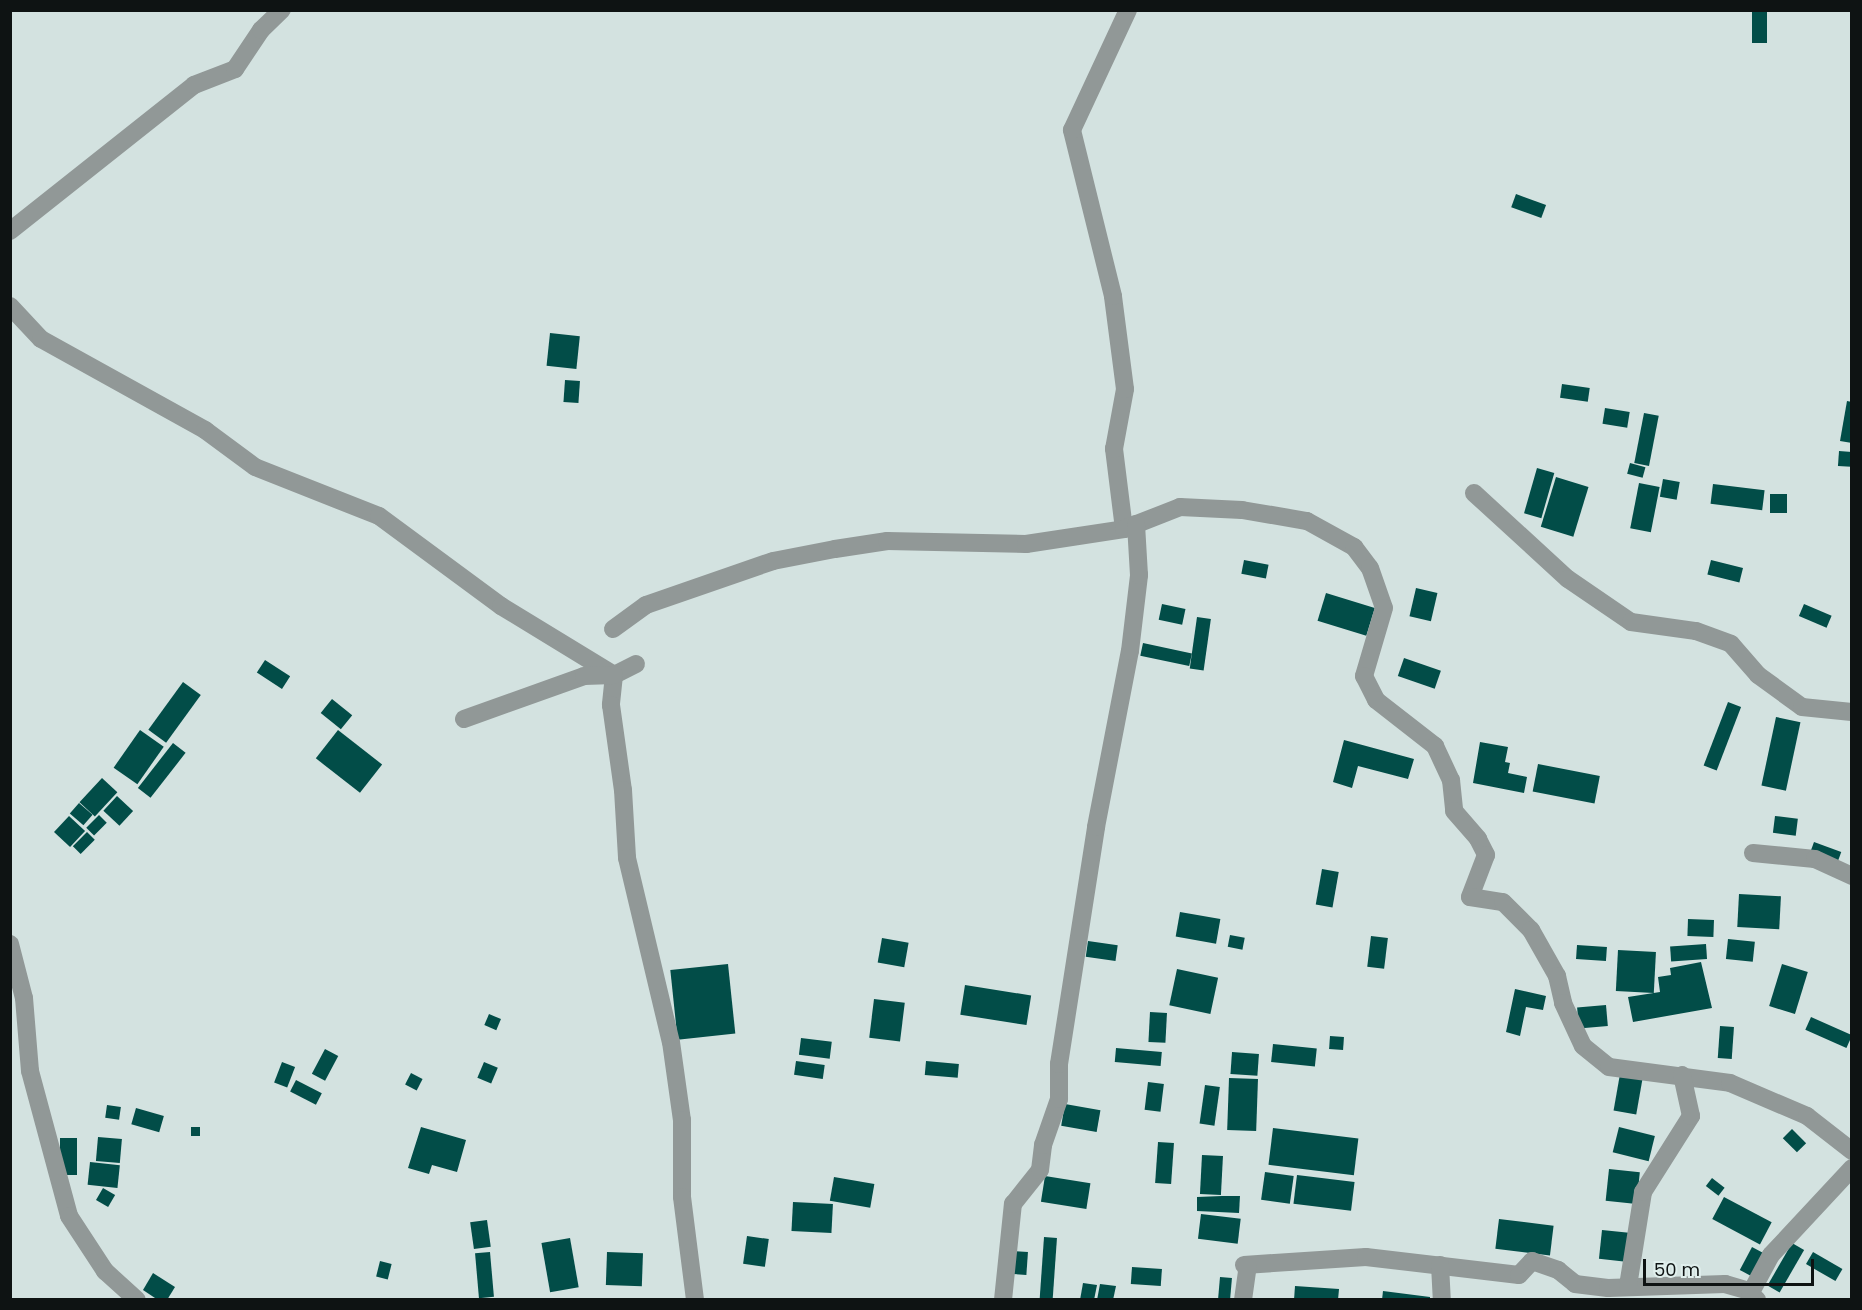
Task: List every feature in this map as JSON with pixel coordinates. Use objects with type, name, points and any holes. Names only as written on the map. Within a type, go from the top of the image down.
[{"type":"street","points":[[10,231],[194,85],[235,69],[261,30],[282,10]]},
{"type":"street","points":[[1003,1299],[1013,1204],[1040,1170],[1043,1145],[1059,1099],[1059,1064],[1094,838],[1130,651],[1139,575],[1114,449],[1125,389],[1113,296],[1072,130],[1128,10]]},
{"type":"street","points":[[10,306],[41,339],[205,430],[255,467],[379,516],[501,606],[614,675]]},
{"type":"street","points":[[1474,493],[1568,579],[1631,622],[1696,631],[1731,644],[1758,675],[1802,707],[1851,712]]},
{"type":"street","points":[[613,629],[646,605],[773,561],[825,550],[887,541],[1026,544],[1130,526],[1180,507],[1242,510],[1307,521],[1354,547],[1370,568],[1383,608],[1364,676],[1376,700],[1435,746],[1451,780],[1454,811],[1478,839],[1486,855],[1470,897],[1503,902],[1531,930],[1557,976],[1563,1003],[1583,1046],[1609,1067],[1730,1083],[1807,1116],[1851,1152]]},
{"type":"street","points":[[464,719],[584,676],[614,675],[636,664]]},
{"type":"street","points":[[614,675],[611,705],[623,790],[627,858],[671,1042],[682,1120],[682,1197],[694,1299]]},
{"type":"street","points":[[1753,853],[1815,859],[1851,876]]},
{"type":"street","points":[[10,944],[24,998],[30,1071],[69,1216],[105,1271],[137,1299]]},
{"type":"street","points":[[1628,1286],[1643,1192],[1690,1116],[1682,1075]]},
{"type":"street","points":[[1242,1299],[1246,1265],[1366,1257],[1519,1275],[1532,1261],[1558,1270],[1575,1284],[1609,1294],[1628,1286],[1725,1284],[1754,1297],[1771,1255],[1851,1168]]},
{"type":"street","points":[[1440,1265],[1442,1299]]},
{"type":"building","points":[[1752,10],[1767,10],[1767,43],[1752,43]]},
{"type":"building","points":[[1516,194],[1546,205],[1541,218],[1511,207]]},
{"type":"building","points":[[550,333],[580,336],[576,369],[547,366]]},
{"type":"building","points":[[565,380],[580,381],[578,403],[563,402]]},
{"type":"building","points":[[1562,384],[1590,388],[1588,402],[1560,398]]},
{"type":"building","points":[[1847,401],[1852,402],[1852,443],[1840,441]]},
{"type":"building","points":[[1605,408],[1630,412],[1627,428],[1602,424]]},
{"type":"building","points":[[1644,413],[1659,416],[1649,466],[1634,463]]},
{"type":"building","points":[[1839,451],[1852,452],[1851,467],[1838,466]]},
{"type":"building","points":[[1630,463],[1645,467],[1643,478],[1627,474]]},
{"type":"building","points":[[1537,468],[1554,473],[1541,518],[1524,513]]},
{"type":"building","points":[[1556,477],[1589,487],[1573,537],[1541,527]]},
{"type":"building","points":[[1663,479],[1680,482],[1677,500],[1660,497]]},
{"type":"building","points":[[1639,483],[1660,487],[1651,532],[1630,528]]},
{"type":"building","points":[[1713,484],[1765,490],[1762,510],[1711,504]]},
{"type":"building","points":[[1770,494],[1787,494],[1787,513],[1770,513]]},
{"type":"building","points":[[1244,560],[1269,565],[1266,579],[1241,574]]},
{"type":"building","points":[[1711,560],[1743,568],[1739,583],[1707,575]]},
{"type":"building","points":[[1416,588],[1437,593],[1431,621],[1409,616]]},
{"type":"building","points":[[1326,593],[1375,608],[1366,636],[1318,621]]},
{"type":"building","points":[[1162,604],[1185,609],[1182,625],[1159,620]]},
{"type":"building","points":[[1804,604],[1832,616],[1827,628],[1799,616]]},
{"type":"building","points":[[1197,617],[1211,619],[1204,670],[1190,668]]},
{"type":"building","points":[[1143,643],[1192,653],[1189,666],[1140,656]]},
{"type":"building","points":[[1404,658],[1441,671],[1435,689],[1398,676]]},
{"type":"building","points":[[265,660],[290,676],[282,689],[257,673]]},
{"type":"building","points":[[183,682],[201,695],[166,743],[148,730]]},
{"type":"building","points":[[332,699],[352,715],[341,729],[321,713]]},
{"type":"building","points":[[1728,702],[1741,707],[1717,771],[1704,765]]},
{"type":"building","points":[[1776,717],[1800,722],[1786,791],[1761,785]]},
{"type":"building","points":[[140,730],[164,747],[137,784],[114,768]]},
{"type":"building","points":[[338,730],[382,764],[360,793],[316,758]]},
{"type":"building","points":[[1344,740],[1414,759],[1408,779],[1358,766],[1352,788],[1333,782]]},
{"type":"building","points":[[1480,742],[1508,747],[1505,762],[1510,763],[1508,773],[1527,777],[1524,793],[1473,783]]},
{"type":"building","points":[[173,743],[186,753],[151,798],[138,788]]},
{"type":"building","points":[[1538,764],[1600,776],[1594,804],[1533,791]]},
{"type":"building","points":[[102,778],[117,792],[95,816],[79,802]]},
{"type":"building","points":[[117,796],[133,811],[119,826],[103,811]]},
{"type":"building","points":[[79,803],[93,815],[83,825],[70,814]]},
{"type":"building","points":[[99,815],[107,823],[94,836],[86,828]]},
{"type":"building","points":[[69,816],[85,831],[70,847],[54,832]]},
{"type":"building","points":[[1775,816],[1798,819],[1796,836],[1773,833]]},
{"type":"building","points":[[87,832],[95,840],[81,854],[73,846]]},
{"type":"building","points":[[1814,842],[1841,852],[1837,864],[1810,854]]},
{"type":"building","points":[[1322,869],[1339,872],[1332,907],[1316,904]]},
{"type":"building","points":[[1739,894],[1781,896],[1779,929],[1737,927]]},
{"type":"building","points":[[1180,912],[1220,919],[1216,944],[1176,937]]},
{"type":"building","points":[[1688,919],[1714,920],[1713,937],[1687,936]]},
{"type":"building","points":[[1230,935],[1245,938],[1242,950],[1228,947]]},
{"type":"building","points":[[1371,936],[1388,938],[1384,969],[1367,967]]},
{"type":"building","points":[[882,938],[909,943],[904,967],[878,963]]},
{"type":"building","points":[[1728,939],[1755,942],[1753,962],[1726,959]]},
{"type":"building","points":[[1088,941],[1118,945],[1115,961],[1086,957]]},
{"type":"building","points":[[1706,944],[1707,959],[1671,961],[1670,947]]},
{"type":"building","points":[[1577,945],[1607,947],[1606,961],[1576,959]]},
{"type":"building","points":[[1618,950],[1656,952],[1654,993],[1616,991]]},
{"type":"building","points":[[1701,962],[1712,1008],[1633,1022],[1628,997],[1660,992],[1658,977],[1671,975],[1670,968]]},
{"type":"building","points":[[728,964],[735,1034],[678,1040],[670,970]]},
{"type":"building","points":[[1782,964],[1808,972],[1795,1014],[1769,1006]]},
{"type":"building","points":[[1177,969],[1218,978],[1210,1014],[1169,1005]]},
{"type":"building","points":[[965,985],[1031,995],[1026,1025],[960,1015]]},
{"type":"building","points":[[1515,989],[1546,996],[1543,1010],[1526,1007],[1520,1036],[1506,1032]]},
{"type":"building","points":[[874,999],[905,1003],[900,1041],[869,1038]]},
{"type":"building","points":[[1606,1005],[1608,1026],[1579,1028],[1577,1008]]},
{"type":"building","points":[[1150,1012],[1167,1013],[1165,1043],[1148,1042]]},
{"type":"building","points":[[489,1014],[501,1019],[496,1030],[484,1025]]},
{"type":"building","points":[[1811,1017],[1852,1035],[1846,1048],[1805,1030]]},
{"type":"building","points":[[1720,1026],[1734,1027],[1732,1059],[1718,1058]]},
{"type":"building","points":[[1330,1036],[1344,1037],[1343,1050],[1329,1049]]},
{"type":"building","points":[[801,1038],[832,1042],[830,1059],[799,1055]]},
{"type":"building","points":[[1273,1044],[1317,1049],[1315,1067],[1271,1062]]},
{"type":"building","points":[[1116,1048],[1162,1052],[1161,1066],[1115,1062]]},
{"type":"building","points":[[325,1049],[338,1056],[325,1081],[312,1074]]},
{"type":"building","points":[[1232,1052],[1259,1054],[1257,1076],[1230,1074]]},
{"type":"building","points":[[796,1061],[825,1065],[823,1079],[794,1075]]},
{"type":"building","points":[[926,1061],[959,1064],[958,1078],[925,1075]]},
{"type":"building","points":[[282,1062],[295,1067],[287,1088],[274,1083]]},
{"type":"building","points":[[484,1062],[498,1068],[491,1084],[477,1078]]},
{"type":"building","points":[[411,1073],[423,1079],[417,1090],[405,1085]]},
{"type":"building","points":[[1620,1074],[1643,1078],[1636,1114],[1614,1110]]},
{"type":"building","points":[[1229,1078],[1258,1079],[1256,1131],[1227,1130]]},
{"type":"building","points":[[296,1080],[322,1093],[316,1105],[290,1092]]},
{"type":"building","points":[[1148,1082],[1164,1084],[1160,1112],[1145,1110]]},
{"type":"building","points":[[1205,1085],[1220,1087],[1214,1126],[1200,1124]]},
{"type":"building","points":[[1065,1104],[1100,1110],[1097,1132],[1061,1126]]},
{"type":"building","points":[[107,1105],[121,1107],[119,1120],[105,1118]]},
{"type":"building","points":[[136,1108],[164,1116],[159,1132],[131,1124]]},
{"type":"building","points":[[191,1127],[200,1127],[200,1136],[191,1136]]},
{"type":"building","points":[[421,1127],[466,1140],[457,1172],[432,1165],[429,1174],[408,1168]]},
{"type":"building","points":[[1619,1127],[1655,1136],[1649,1161],[1613,1152]]},
{"type":"building","points":[[1273,1128],[1358,1138],[1354,1175],[1268,1165]]},
{"type":"building","points":[[1792,1129],[1806,1143],[1797,1152],[1783,1138]]},
{"type":"building","points":[[98,1137],[122,1139],[120,1163],[96,1161]]},
{"type":"building","points":[[60,1138],[77,1138],[77,1175],[60,1175]]},
{"type":"building","points":[[1158,1142],[1174,1143],[1171,1184],[1155,1183]]},
{"type":"building","points":[[1202,1155],[1223,1156],[1221,1195],[1200,1194]]},
{"type":"building","points":[[90,1162],[120,1165],[117,1188],[88,1185]]},
{"type":"building","points":[[1609,1169],[1640,1172],[1636,1204],[1606,1201]]},
{"type":"building","points":[[1265,1172],[1294,1176],[1290,1204],[1261,1200]]},
{"type":"building","points":[[1297,1175],[1355,1182],[1351,1211],[1293,1204]]},
{"type":"building","points":[[1045,1176],[1090,1183],[1086,1209],[1041,1202]]},
{"type":"building","points":[[834,1177],[874,1184],[870,1208],[830,1201]]},
{"type":"building","points":[[1712,1178],[1725,1188],[1718,1196],[1706,1186]]},
{"type":"building","points":[[103,1188],[115,1195],[108,1207],[96,1200]]},
{"type":"building","points":[[1240,1196],[1239,1213],[1197,1211],[1197,1197]]},
{"type":"building","points":[[1724,1197],[1772,1222],[1760,1244],[1712,1219]]},
{"type":"building","points":[[793,1202],[833,1204],[831,1233],[791,1231]]},
{"type":"building","points":[[1201,1214],[1241,1219],[1238,1244],[1198,1239]]},
{"type":"building","points":[[1499,1219],[1554,1226],[1550,1255],[1495,1249]]},
{"type":"building","points":[[487,1220],[491,1247],[474,1249],[470,1222]]},
{"type":"building","points":[[1602,1230],[1629,1233],[1626,1262],[1599,1259]]},
{"type":"building","points":[[747,1236],[769,1239],[765,1267],[743,1264]]},
{"type":"building","points":[[1044,1237],[1057,1238],[1053,1300],[1040,1300]]},
{"type":"building","points":[[570,1238],[579,1287],[550,1292],[541,1243]]},
{"type":"building","points":[[1792,1243],[1804,1250],[1780,1292],[1768,1285]]},
{"type":"building","points":[[1752,1247],[1767,1255],[1755,1278],[1740,1270]]},
{"type":"building","points":[[1014,1251],[1028,1252],[1026,1275],[1012,1274]]},
{"type":"building","points":[[490,1252],[494,1297],[479,1298],[475,1253]]},
{"type":"building","points":[[607,1252],[643,1253],[642,1286],[606,1285]]},
{"type":"building","points":[[1813,1252],[1842,1269],[1835,1281],[1806,1264]]},
{"type":"building","points":[[380,1261],[392,1264],[388,1279],[376,1277]]},
{"type":"building","points":[[1132,1267],[1162,1269],[1161,1286],[1131,1284]]},
{"type":"building","points":[[153,1273],[175,1287],[167,1300],[158,1300],[143,1290]]},
{"type":"building","points":[[1220,1277],[1232,1278],[1230,1300],[1218,1299]]},
{"type":"building","points":[[1083,1283],[1097,1285],[1094,1300],[1080,1300]]},
{"type":"building","points":[[1100,1284],[1116,1286],[1113,1300],[1097,1300]]},
{"type":"building","points":[[1295,1286],[1339,1289],[1338,1300],[1294,1300]]},
{"type":"building","points":[[1383,1291],[1430,1297],[1430,1300],[1382,1300]]}]
